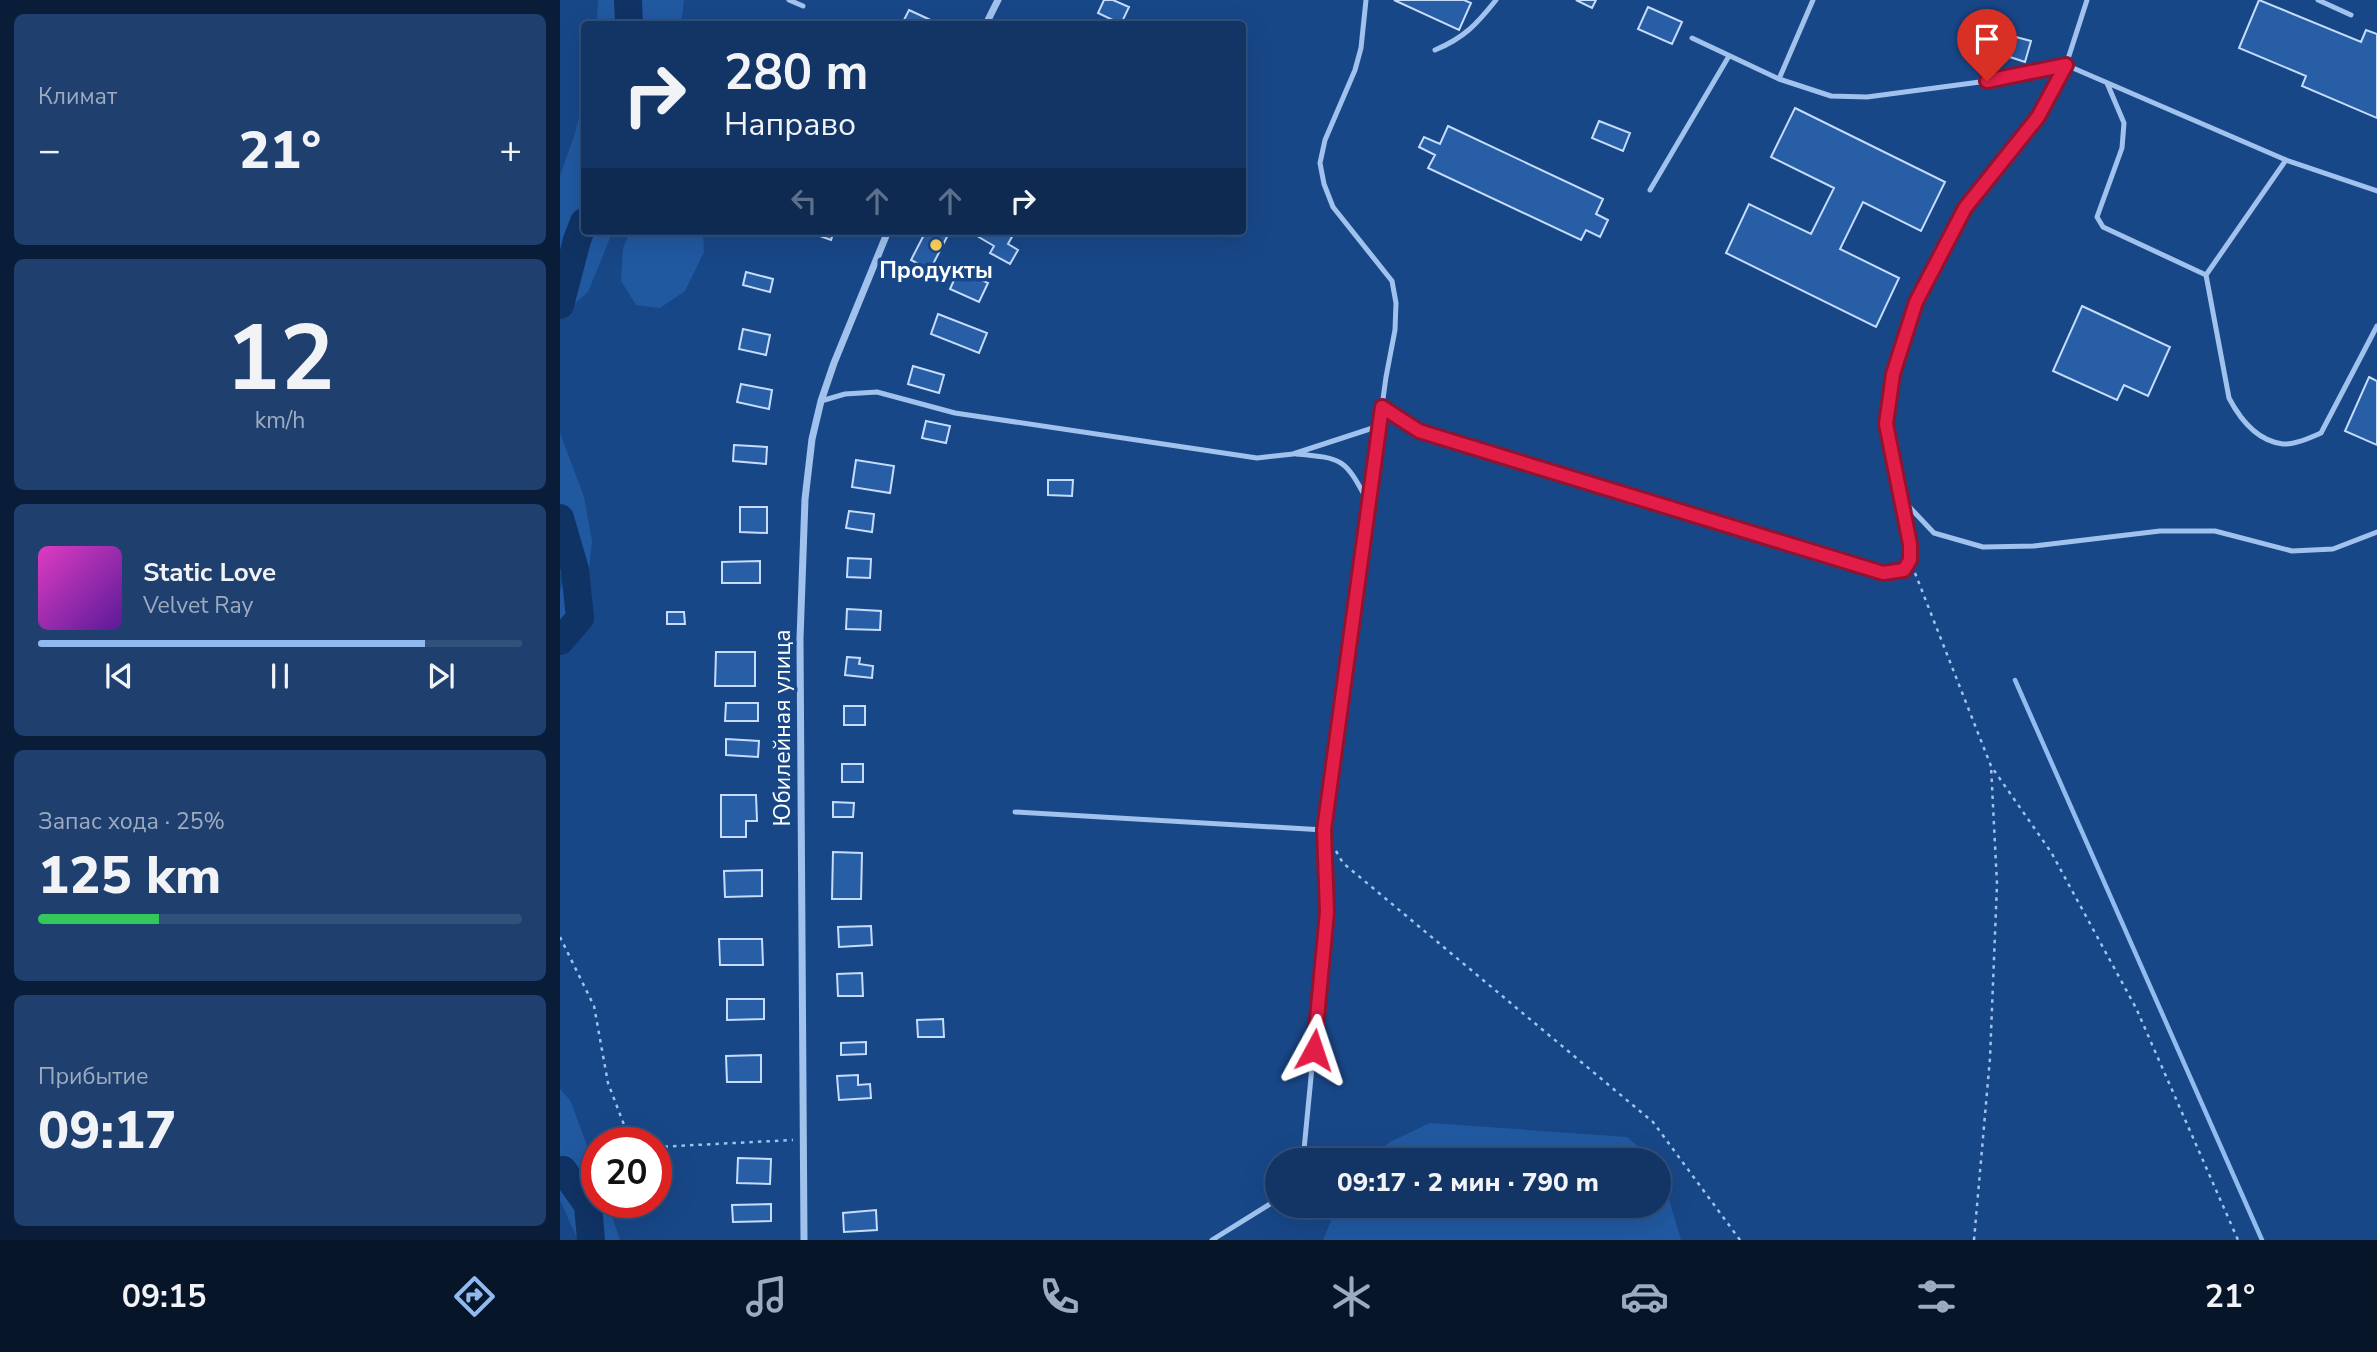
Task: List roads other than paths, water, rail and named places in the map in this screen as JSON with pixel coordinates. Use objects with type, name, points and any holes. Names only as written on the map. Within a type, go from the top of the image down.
[{"type":"street","points":[[988,21],[998,0]]},
{"type":"street","name":"Юбилейная улица","points":[[804,1240],[800,639],[805,499],[812,439],[821,401],[886,235]]},
{"type":"lane","points":[[789,0],[803,6]]},
{"type":"lane","points":[[1304,1148],[1327,912],[1324,830],[1379,426],[1395,330],[1396,303],[1392,281],[1333,207],[1324,184],[1320,163],[1325,140],[1355,70],[1361,48],[1366,0]]},
{"type":"lane","points":[[1435,50],[1453,42],[1474,27],[1496,0]]},
{"type":"lane","points":[[1779,79],[1813,0]]},
{"type":"lane","points":[[1382,407],[1419,431],[1883,573],[1904,570],[1910,560],[1910,544],[1886,424],[1893,374],[1916,302],[1965,208],[2038,117],[2066,65],[2087,0]]},
{"type":"lane","points":[[2318,0],[2351,15]]},
{"type":"lane","points":[[1692,38],[1779,79],[1831,96],[1867,97],[2010,78],[2066,65],[2286,160],[2377,191]]},
{"type":"lane","points":[[1650,190],[1729,56]]},
{"type":"lane","points":[[2106,83],[2124,123],[2122,148],[2097,217],[2103,226],[2206,275]]},
{"type":"lane","points":[[2286,160],[2206,275],[2229,398],[2238,416],[2261,437],[2284,444],[2321,433],[2377,326]]},
{"type":"lane","points":[[821,401],[845,394],[877,392],[955,413],[1141,442],[1256,458],[1293,454],[1331,457],[1351,470],[1369,504]]},
{"type":"lane","points":[[1293,454],[1379,426]]},
{"type":"lane","points":[[1900,497],[1934,533],[1983,547],[2034,545],[2160,531],[2215,531],[2292,551],[2333,549],[2377,532]]},
{"type":"lane","points":[[1015,812],[1324,830]]},
{"type":"lane","points":[[1212,1240],[1265,1207]]},
{"type":"waterway","points":[[628,0],[629,21]]},
{"type":"waterway","points":[[560,305],[581,230]]},
{"type":"waterway","points":[[560,518],[575,570],[580,618],[560,641]]},
{"type":"waterway","points":[[2015,680],[2262,1240]]},
{"type":"waterway","points":[[560,1170],[563,1170],[588,1205],[591,1240]]},
{"type":"place","name":"Продукты","points":[[936,245]]}]
